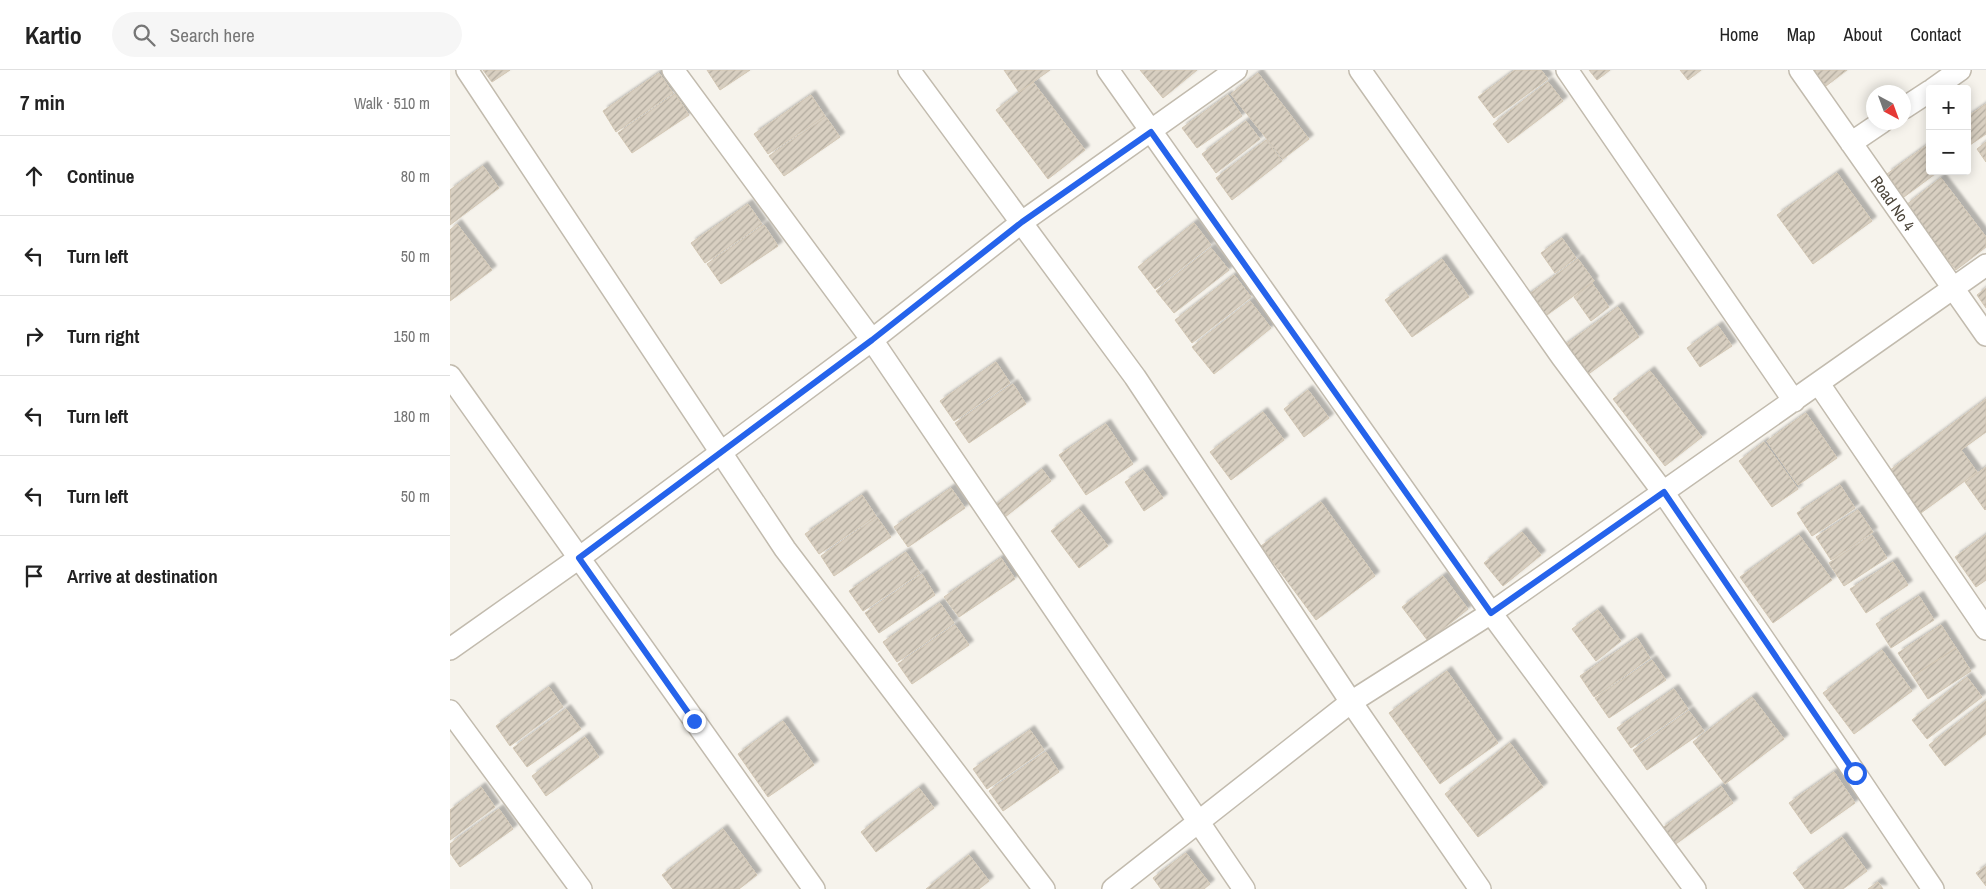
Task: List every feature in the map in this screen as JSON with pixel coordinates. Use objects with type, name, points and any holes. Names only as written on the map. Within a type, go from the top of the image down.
[{"type":"street","points":[[467,70],[785,549],[1044,889]]},
{"type":"street","points":[[673,70],[872,340],[1244,889]]},
{"type":"street","points":[[909,70],[1135,377],[1351,702],[1480,889]]},
{"type":"street","points":[[1108,70],[1491,613],[1695,889]]},
{"type":"street","points":[[450,649],[579,558],[721,453],[872,340],[1022,222],[1236,70]]},
{"type":"street","points":[[1360,70],[1562,357],[1664,492],[1932,889]]},
{"type":"street","points":[[1567,70],[1794,401]]},
{"type":"street","name":"Road No 4","points":[[1800,70],[1986,335]]},
{"type":"street","points":[[1938,85],[1960,70]]},
{"type":"street","points":[[1911,103],[1926,93]]},
{"type":"street","points":[[1851,144],[1871,130]]},
{"type":"street","points":[[1113,889],[1351,702],[1491,613],[1986,265]]},
{"type":"street","points":[[450,376],[814,889]]},
{"type":"street","points":[[1819,384],[1986,629]]},
{"type":"street","points":[[450,711],[581,889]]},
{"type":"building","points":[[483,70],[510,70],[492,82]]},
{"type":"building","points":[[707,70],[750,70],[720,90]]},
{"type":"building","points":[[1004,70],[1050,70],[1019,92]]},
{"type":"building","points":[[1140,70],[1197,70],[1163,98]]},
{"type":"building","points":[[1515,70],[1541,70],[1548,79],[1494,118],[1478,97]]},
{"type":"building","points":[[1589,70],[1610,70],[1597,80]]},
{"type":"building","points":[[1680,70],[1701,70],[1688,80]]},
{"type":"building","points":[[1814,70],[1847,70],[1826,86]]},
{"type":"building","points":[[659,73],[673,93],[616,132],[603,111]]},
{"type":"building","points":[[1258,73],[1309,139],[1283,159],[1231,94]]},
{"type":"building","points":[[1033,82],[1085,150],[1048,179],[996,110]]},
{"type":"building","points":[[1548,82],[1563,101],[1508,143],[1493,124]]},
{"type":"building","points":[[675,94],[689,115],[632,153],[618,133]]},
{"type":"building","points":[[811,95],[825,116],[768,154],[754,134]]},
{"type":"building","points":[[1228,95],[1242,116],[1197,148],[1182,128]]},
{"type":"building","points":[[1986,104],[1986,134],[1971,144],[1971,130],[1971,114]]},
{"type":"building","points":[[826,117],[840,137],[784,176],[769,156]]},
{"type":"building","points":[[1246,121],[1260,139],[1216,173],[1202,154]]},
{"type":"building","points":[[1266,140],[1282,161],[1232,200],[1216,178]]},
{"type":"building","points":[[1986,142],[1986,162],[1977,149]]},
{"type":"building","points":[[1926,146],[1926,175],[1934,175],[1904,197],[1887,174]]},
{"type":"building","points":[[483,166],[499,188],[450,225],[450,190]]},
{"type":"building","points":[[1837,173],[1872,221],[1813,264],[1777,215]]},
{"type":"building","points":[[1941,178],[1986,237],[1986,247],[1956,270],[1906,205]]},
{"type":"building","points":[[748,204],[762,224],[705,263],[691,243]]},
{"type":"building","points":[[1194,223],[1211,245],[1155,289],[1138,267]]},
{"type":"building","points":[[457,224],[492,270],[450,301],[450,230]]},
{"type":"building","points":[[764,225],[778,246],[721,284],[707,264]]},
{"type":"building","points":[[1562,238],[1576,258],[1555,273],[1541,253]]},
{"type":"building","points":[[1211,248],[1229,270],[1174,313],[1156,291]]},
{"type":"building","points":[[1442,259],[1469,297],[1412,337],[1385,300]]},
{"type":"building","points":[[1578,259],[1594,281],[1540,320],[1524,298]]},
{"type":"building","points":[[1234,275],[1251,297],[1192,343],[1175,320]]},
{"type":"building","points":[[1592,283],[1609,307],[1591,321],[1574,297]]},
{"type":"building","points":[[1986,288],[1986,308],[1977,295]]},
{"type":"building","points":[[1250,301],[1271,328],[1214,374],[1192,347]]},
{"type":"building","points":[[1618,307],[1639,337],[1583,378],[1561,348]]},
{"type":"building","points":[[1718,326],[1732,346],[1700,367],[1687,348]]},
{"type":"building","points":[[996,362],[1010,383],[954,421],[940,401]]},
{"type":"building","points":[[1650,371],[1702,437],[1665,466],[1613,399]]},
{"type":"building","points":[[1013,384],[1026,404],[969,443],[955,423]]},
{"type":"building","points":[[1308,390],[1329,418],[1304,437],[1284,409]]},
{"type":"building","points":[[1986,399],[1986,432],[1961,450],[1977,472],[1921,513],[1889,471]]},
{"type":"building","points":[[1263,412],[1284,440],[1231,480],[1210,452]]},
{"type":"building","points":[[1806,413],[1837,458],[1798,485],[1767,441]]},
{"type":"building","points":[[1106,424],[1133,464],[1086,495],[1059,455]]},
{"type":"building","points":[[1764,442],[1798,489],[1772,507],[1739,461]]},
{"type":"building","points":[[1986,467],[1986,509],[1985,510],[1965,482]]},
{"type":"building","points":[[1042,469],[1051,481],[996,524],[987,512]]},
{"type":"building","points":[[1143,470],[1163,498],[1144,511],[1125,482]]},
{"type":"building","points":[[1840,485],[1855,508],[1812,536],[1797,513]]},
{"type":"building","points":[[951,488],[965,508],[908,547],[894,527]]},
{"type":"building","points":[[862,495],[876,516],[819,554],[805,534]]},
{"type":"building","points":[[1321,502],[1375,576],[1316,620],[1261,546]]},
{"type":"building","points":[[1079,509],[1108,546],[1079,568],[1051,531]]},
{"type":"building","points":[[1858,510],[1873,532],[1831,560],[1816,537]]},
{"type":"building","points":[[877,517],[891,537],[834,576],[821,556]]},
{"type":"building","points":[[1522,532],[1541,555],[1503,586],[1484,563]]},
{"type":"building","points":[[1799,535],[1832,580],[1773,623],[1740,577]]},
{"type":"building","points":[[1872,535],[1887,558],[1844,586],[1829,563]]},
{"type":"building","points":[[1986,535],[1986,580],[1976,587],[1955,557]]},
{"type":"building","points":[[906,552],[920,573],[863,611],[849,591]]},
{"type":"building","points":[[1001,558],[1015,579],[959,617],[944,597]]},
{"type":"building","points":[[1893,562],[1908,585],[1866,613],[1850,589]]},
{"type":"building","points":[[922,574],[935,595],[879,633],[865,613]]},
{"type":"building","points":[[1443,576],[1468,609],[1428,641],[1402,607]]},
{"type":"building","points":[[1919,596],[1934,620],[1891,648],[1876,624]]},
{"type":"building","points":[[940,603],[954,623],[897,662],[883,642]]},
{"type":"building","points":[[1598,610],[1621,641],[1596,661],[1572,629]]},
{"type":"building","points":[[955,625],[969,645],[912,684],[898,664]]},
{"type":"building","points":[[1941,625],[1956,648],[1913,676],[1898,653]]},
{"type":"building","points":[[1637,638],[1650,658],[1594,697],[1580,676]]},
{"type":"building","points":[[1956,648],[1971,671],[1928,699],[1913,676]]},
{"type":"building","points":[[1882,650],[1912,691],[1854,734],[1823,693]]},
{"type":"building","points":[[1652,660],[1666,680],[1609,718],[1595,698]]},
{"type":"building","points":[[1447,671],[1498,743],[1440,784],[1389,713]]},
{"type":"building","points":[[1967,677],[1982,697],[1927,739],[1912,720]]},
{"type":"building","points":[[549,687],[563,707],[510,746],[496,726]]},
{"type":"building","points":[[1674,689],[1688,709],[1631,748],[1617,728]]},
{"type":"building","points":[[1752,697],[1784,739],[1725,784],[1693,742]]},
{"type":"building","points":[[1986,701],[1986,734],[1945,766],[1929,745]]},
{"type":"building","points":[[566,709],[581,729],[527,767],[513,748]]},
{"type":"building","points":[[1689,711],[1704,731],[1647,770],[1633,750]]},
{"type":"building","points":[[783,721],[814,765],[768,797],[738,754]]},
{"type":"building","points":[[1030,730],[1044,750],[987,789],[973,769]]},
{"type":"building","points":[[585,737],[599,757],[546,796],[532,776]]},
{"type":"building","points":[[1510,743],[1543,787],[1478,837],[1445,794]]},
{"type":"building","points":[[1046,752],[1059,772],[1003,811],[989,791]]},
{"type":"building","points":[[1834,772],[1855,803],[1811,834],[1789,803]]},
{"type":"building","points":[[1721,786],[1733,803],[1673,846],[1661,829]]},
{"type":"building","points":[[481,787],[495,807],[450,840],[450,810]]},
{"type":"building","points":[[919,788],[934,808],[876,852],[861,832]]},
{"type":"building","points":[[499,809],[513,829],[460,867],[450,853],[450,844]]},
{"type":"building","points":[[723,829],[757,875],[739,889],[673,889],[662,875]]},
{"type":"building","points":[[1842,837],[1867,871],[1843,889],[1805,889],[1793,873]]},
{"type":"building","points":[[1186,853],[1210,884],[1204,889],[1161,889],[1153,878]]},
{"type":"building","points":[[969,855],[989,881],[979,889],[926,889]]},
{"type":"building","points":[[1986,866],[1986,886],[1976,873]]},
{"type":"building","points":[[1878,882],[1883,889],[1868,889]]},
{"type":"route","points":[[694,721],[579,558],[872,340],[1022,222],[1151,132],[1491,613],[1664,492],[1855,773]]}]
